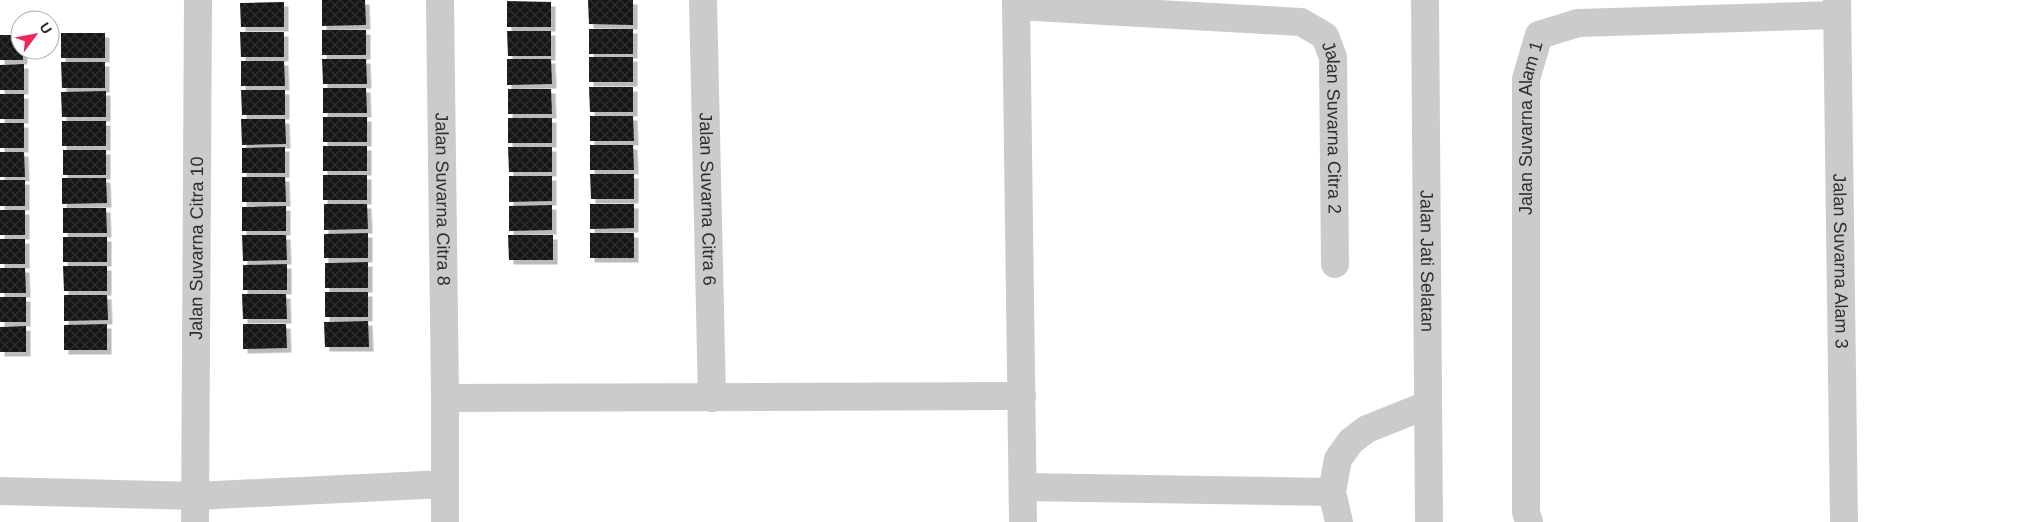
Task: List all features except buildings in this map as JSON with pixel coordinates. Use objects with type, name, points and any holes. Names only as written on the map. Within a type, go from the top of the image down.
[{"type":"street","name":"Jalan Suvarna Citra 10","points":[[195,509],[198,0]]},
{"type":"street","name":"Jalan Suvarna Citra 8","points":[[440,0],[445,522]]},
{"type":"street","name":"Jalan Suvarna Citra 6","points":[[703,0],[712,398]]},
{"type":"street","name":"Jalan Jati Selatan","points":[[1425,0],[1429,522]]},
{"type":"street","name":"Jalan Suvarna Citra 2","points":[[1023,522],[1016,3],[1301,22],[1325,36],[1333,57],[1335,264]]},
{"type":"street","name":"Jalan Suvarna Alam 1","points":[[1529,522],[1526,512],[1526,78],[1539,35],[1578,23],[1837,7]]},
{"type":"street","name":"Jalan Suvarna Alam 3","points":[[1837,7],[1844,522]]},
{"type":"street","points":[[445,398],[1022,396]]},
{"type":"street","points":[[1339,522],[1332,492],[1338,459],[1351,441],[1367,429],[1428,405]]},
{"type":"street","points":[[0,491],[195,509],[445,484]]},
{"type":"street","points":[[1023,487],[1332,492]]}]
